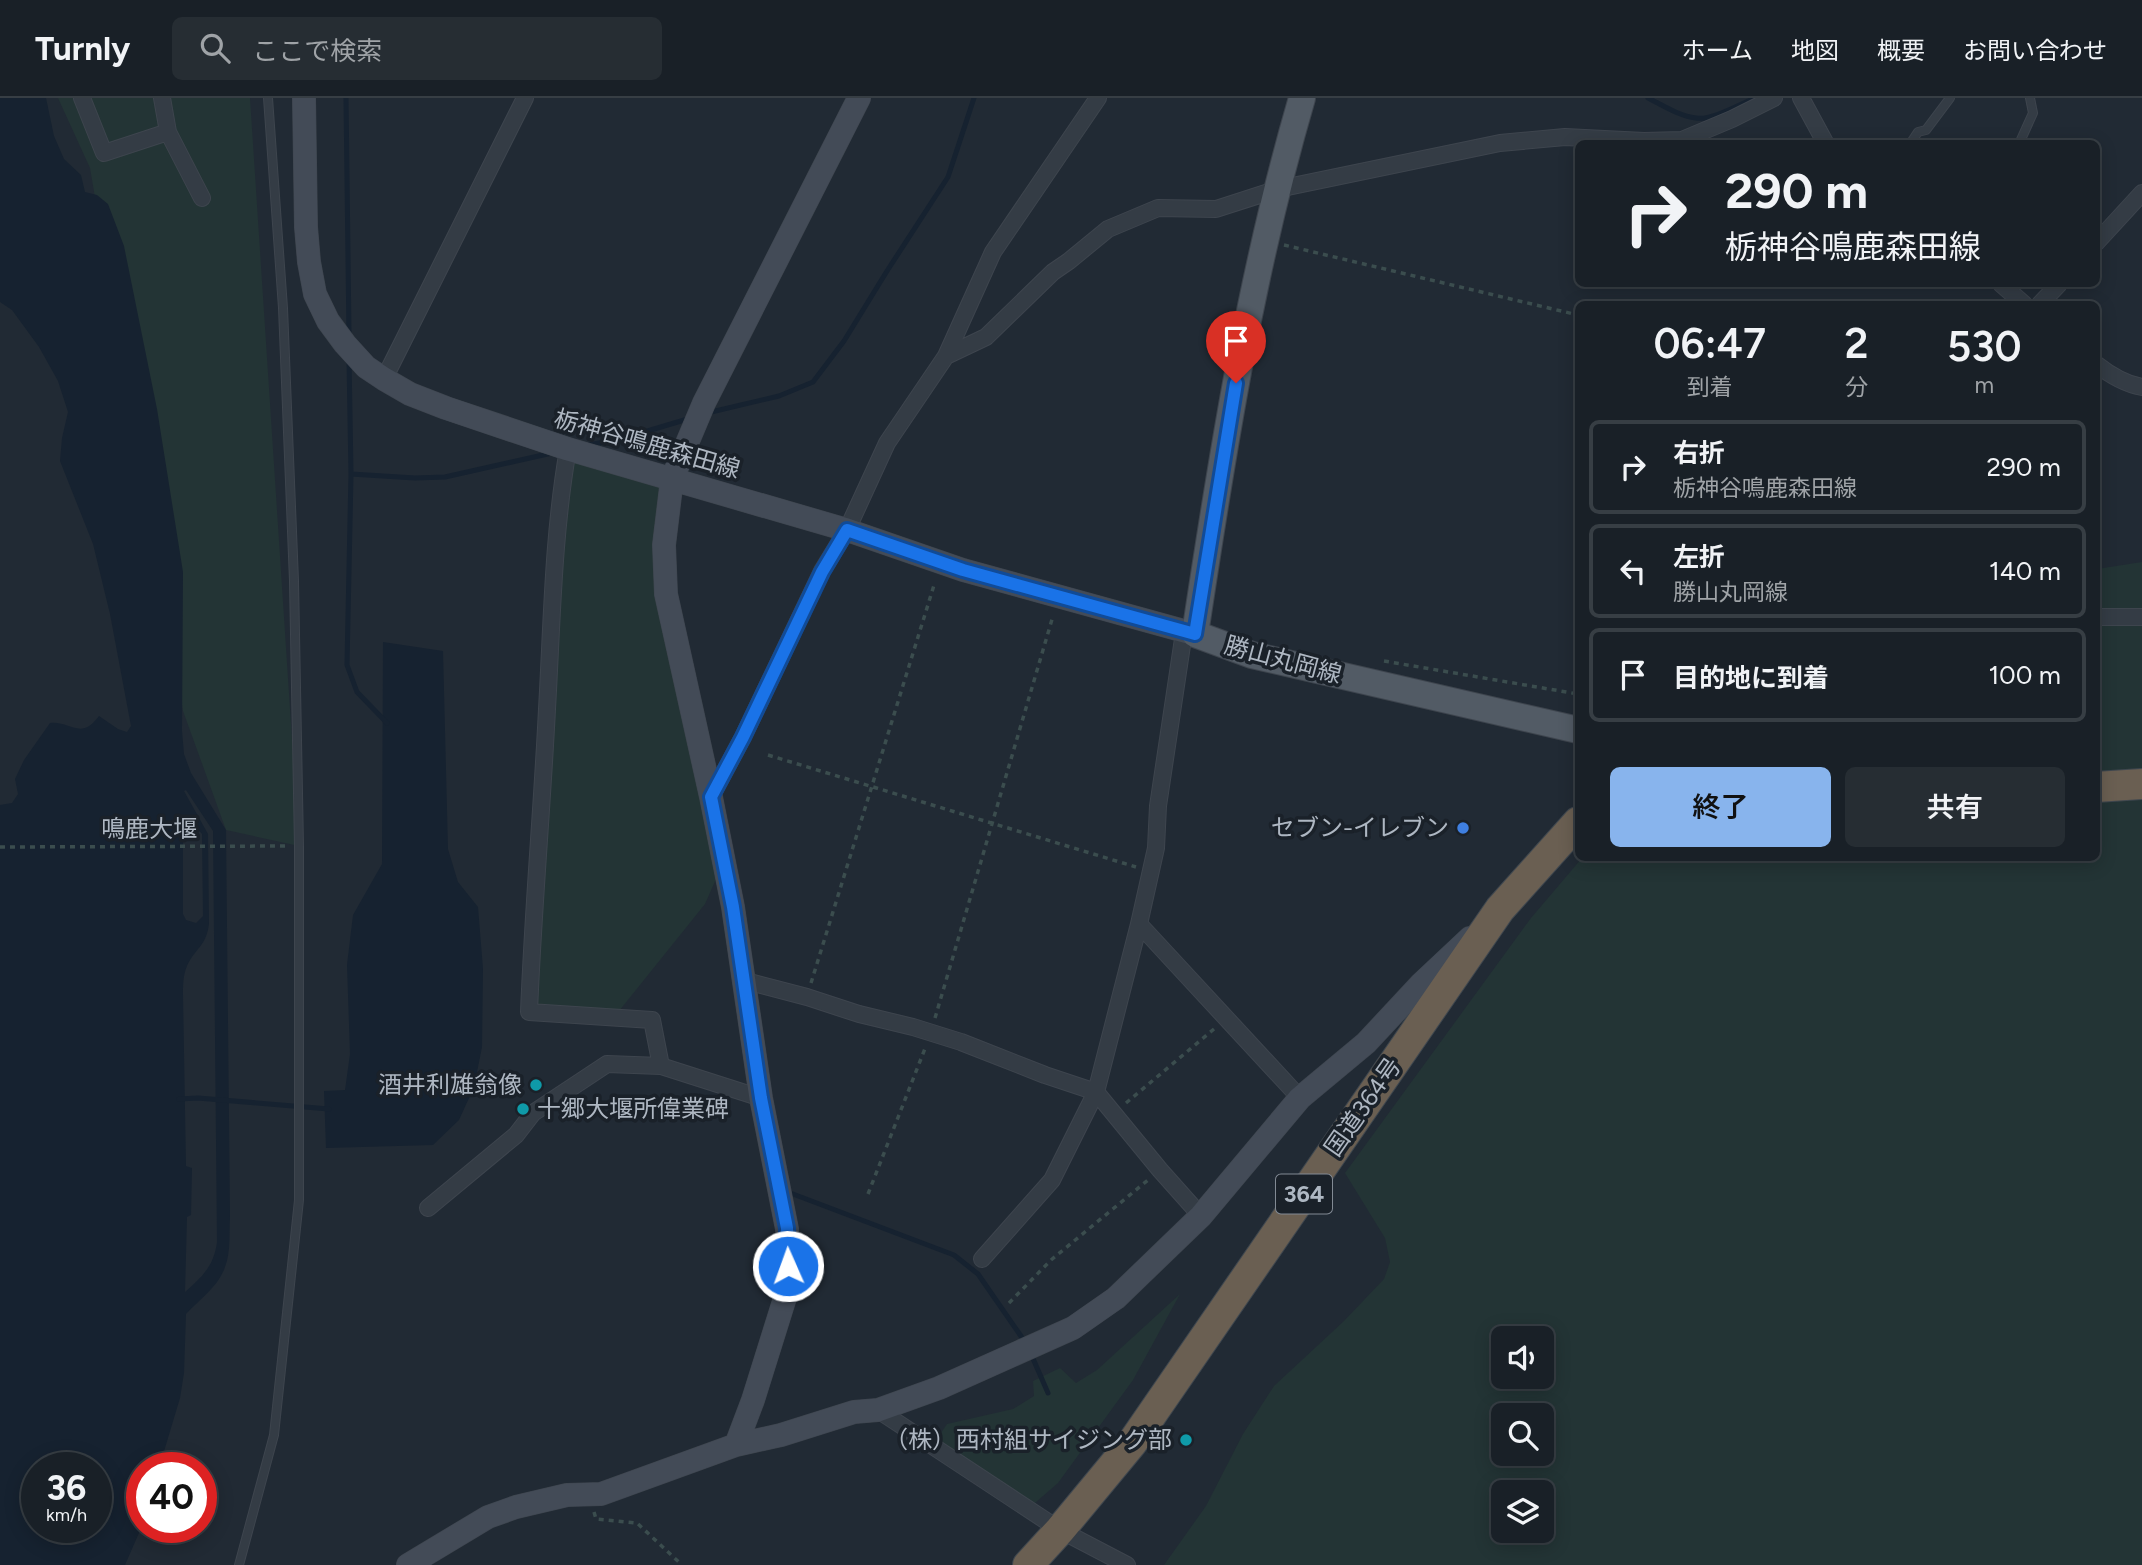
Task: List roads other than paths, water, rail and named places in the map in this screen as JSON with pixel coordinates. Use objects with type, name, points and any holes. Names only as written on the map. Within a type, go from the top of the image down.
[{"type":"highway","points":[[2100,787],[2142,784]]},
{"type":"highway","name":"国道364号","points":[[1028,1565],[1132,1443],[1500,909],[1575,825]]},
{"type":"main road","name":"勝山丸岡線","points":[[1302,98],[1266,240],[1189,633],[1252,655],[1575,729]]},
{"type":"street","points":[[82,98],[104,153],[168,132]]},
{"type":"street","points":[[162,98],[168,132],[202,198]]},
{"type":"street","name":"栃神谷鳴鹿森田線","points":[[304,98],[306,227],[315,294],[328,321],[375,373],[410,394],[568,449],[847,530],[941,563],[1189,633]]},
{"type":"street","points":[[375,373],[525,98]]},
{"type":"street","points":[[736,1445],[753,1401],[789,1285],[787,1228],[761,1098],[733,907],[666,594],[664,545],[672,479],[704,403],[859,98]]},
{"type":"street","points":[[711,797],[743,737],[822,572],[847,530],[887,443],[946,356],[993,252],[1098,98]]},
{"type":"street","points":[[1682,140],[1774,98]]},
{"type":"street","points":[[1801,98],[1824,140]]},
{"type":"street","points":[[946,356],[986,337],[1053,272],[1108,229],[1158,208],[1216,209],[1278,188],[1500,143],[1565,137],[1624,140]]},
{"type":"street","points":[[2100,239],[2142,193]]},
{"type":"street","points":[[2004,287],[2021,301]]},
{"type":"street","points":[[2043,301],[2056,287]]},
{"type":"street","points":[[2100,367],[2110,375],[2142,387]]},
{"type":"street","points":[[568,449],[552,591],[529,1012],[652,1020],[661,1066]]},
{"type":"street","points":[[2100,617],[2142,617]]},
{"type":"street","points":[[982,1259],[1052,1180],[1096,1091],[1156,848],[1158,806],[1189,633]]},
{"type":"street","points":[[408,1565],[488,1517],[516,1507],[566,1494],[601,1494],[736,1445],[781,1435],[854,1412],[878,1410],[939,1388],[1073,1328],[1116,1298],[1202,1216],[1300,1098],[1366,1043],[1421,984],[1500,909]]},
{"type":"street","points":[[1139,924],[1300,1098]]},
{"type":"street","points":[[742,980],[931,1033],[1096,1091],[1160,1170],[1202,1216]]},
{"type":"street","points":[[428,1208],[516,1135],[533,1113],[607,1064],[661,1066],[761,1098]]},
{"type":"street","points":[[878,1410],[1060,1530],[1127,1565]]},
{"type":"lane","points":[[239,1565],[275,1435],[299,1200],[299,846],[294,581],[283,308],[268,98]]},
{"type":"lane","points":[[1913,140],[1918,132],[1926,130],[1950,98]]},
{"type":"lane","points":[[2021,140],[2033,113],[2030,98]]},
{"type":"water","points":[[0,98],[46,98],[54,136],[64,159],[81,175],[85,192],[97,195],[108,204],[124,246],[157,409],[183,572],[184,754],[191,773],[226,830],[230,1217],[228,1255],[218,1280],[186,1314],[184,1373],[180,1398],[164,1452],[126,1452],[126,1543],[135,1543],[125,1565],[0,1565],[0,805],[12,803],[18,794],[15,779],[24,760],[50,723],[81,729],[93,723],[99,716],[127,732],[131,726],[110,614],[93,544],[60,461],[68,412],[58,381],[39,347],[12,310],[0,302]],"holes":[[[186,790],[213,831],[217,1242],[213,1258],[206,1270],[185,1292],[187,1217],[191,1215],[192,1168],[186,1166],[183,984],[187,966],[203,943],[209,924],[208,834],[184,791]],[[183,818],[188,818],[202,834],[203,916],[196,923],[186,920],[183,914]]]},
{"type":"water","points":[[383,642],[443,651],[448,849],[458,882],[478,907],[483,969],[482,1047],[474,1087],[459,1120],[433,1145],[326,1148],[324,1091],[345,1090],[350,1054],[347,965],[353,915],[382,864]]},
{"type":"waterway","points":[[346,98],[349,335]]},
{"type":"waterway","points":[[707,413],[779,396],[813,382],[844,341],[948,177],[974,98]]},
{"type":"waterway","points":[[1648,98],[1671,110],[1696,118],[1717,115],[1755,98]]},
{"type":"waterway","points":[[349,359],[351,474],[347,665],[357,692],[387,723]]},
{"type":"waterway","points":[[589,445],[624,438],[691,418]]},
{"type":"waterway","points":[[351,474],[445,477],[552,453]]},
{"type":"waterway","points":[[179,1099],[198,1098],[329,1109]]},
{"type":"waterway","points":[[785,1191],[954,1255],[978,1274],[1025,1342]]},
{"type":"waterway","points":[[1031,1354],[1048,1393]]},
{"type":"place","name":"セブン-イレブン","points":[[1463,828]]},
{"type":"place","name":"酒井利雄翁像","points":[[536,1085]]},
{"type":"place","name":"十郷大堰所偉業碑","points":[[523,1109]]},
{"type":"place","name":"（株）西村組サイジング部","points":[[1186,1440]]}]
